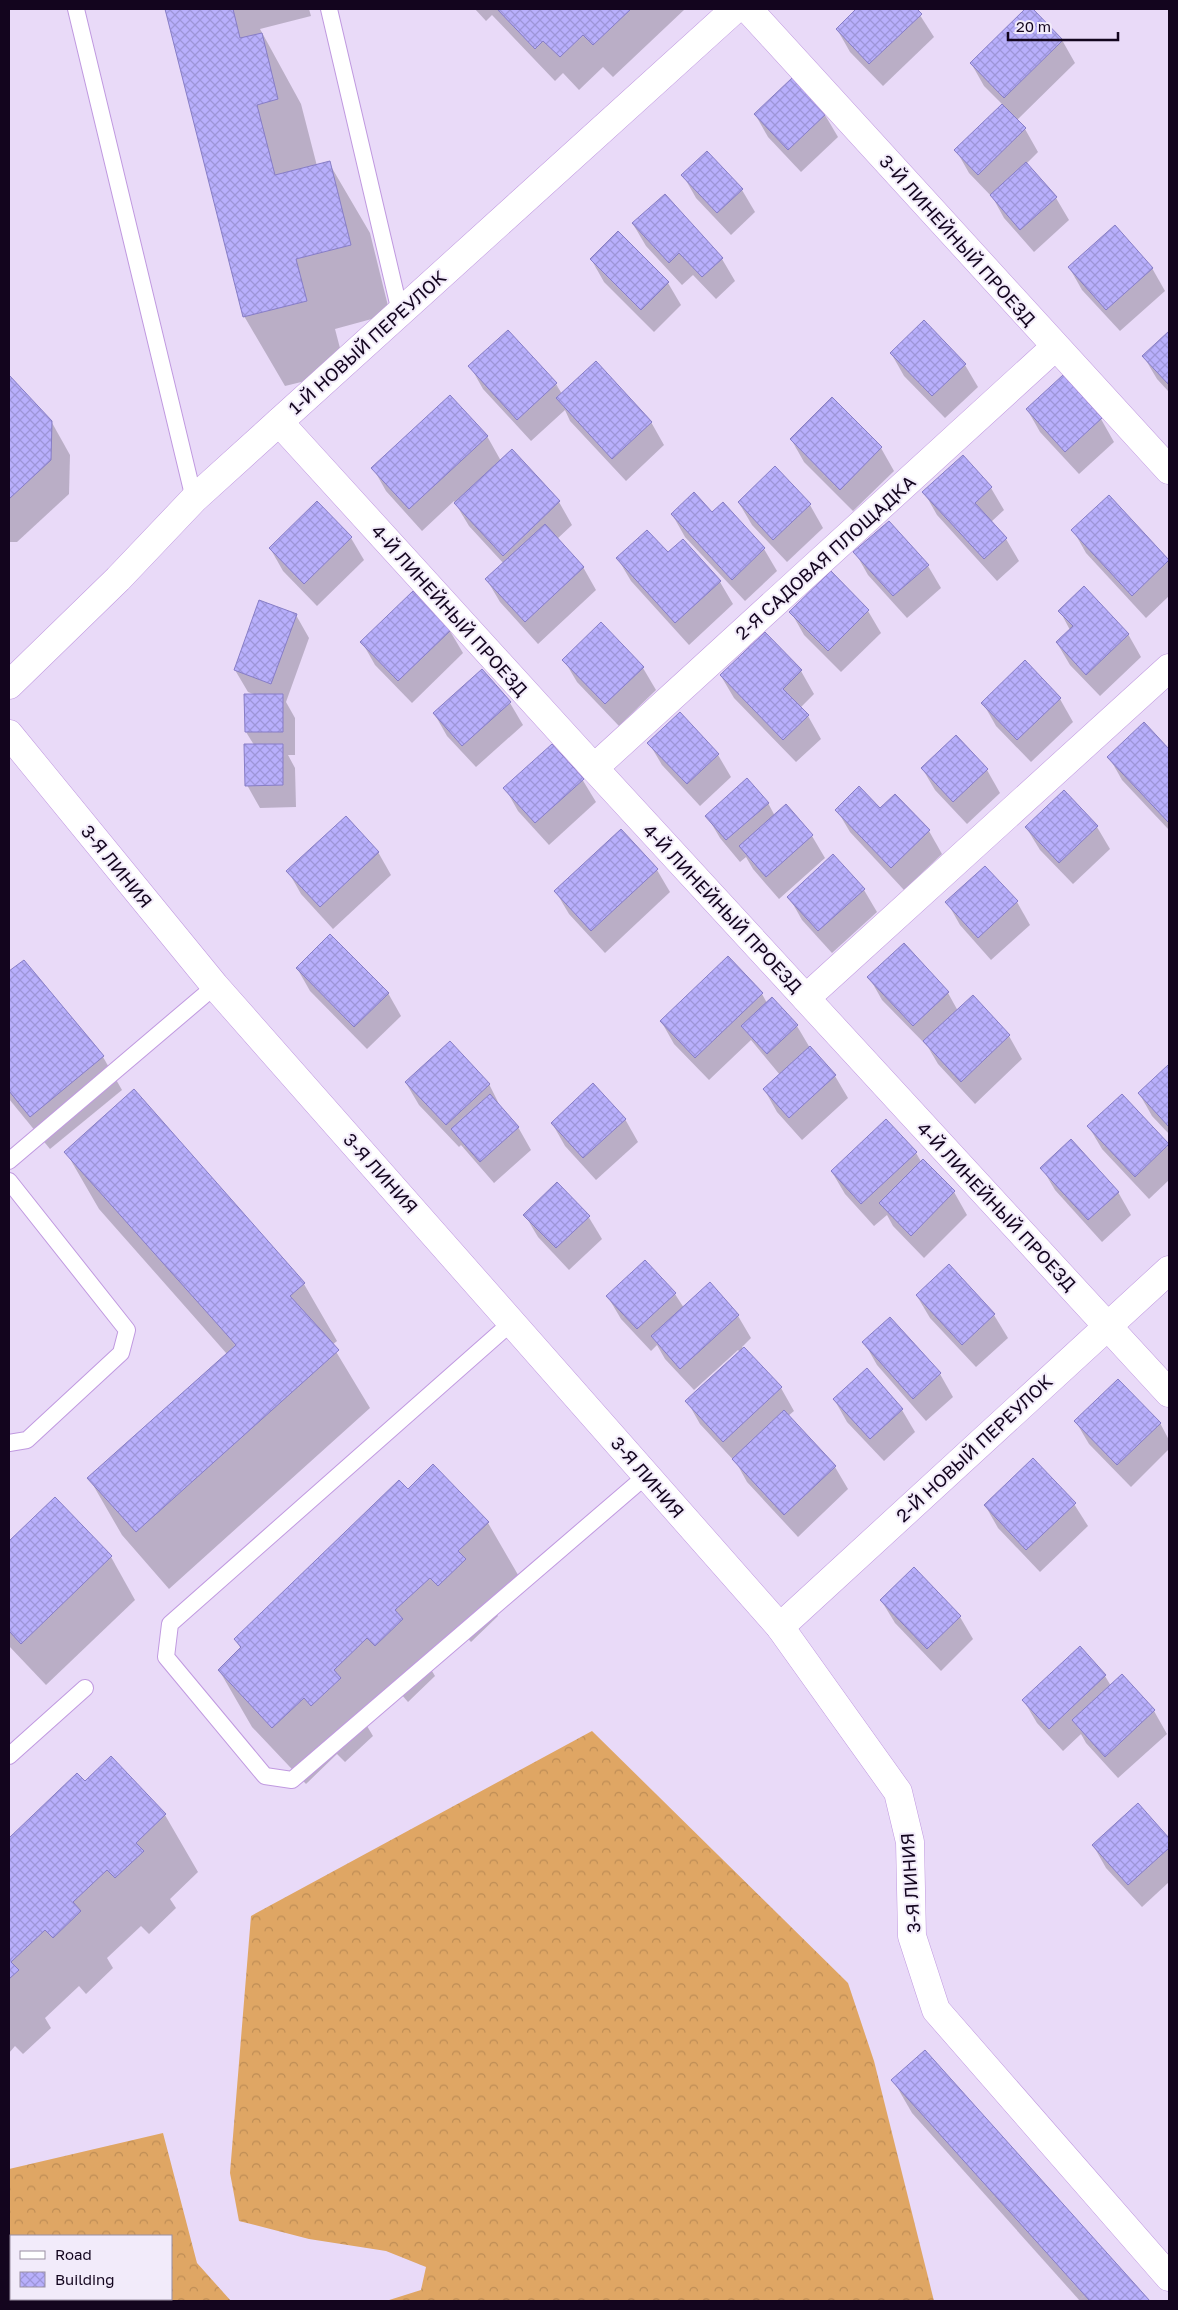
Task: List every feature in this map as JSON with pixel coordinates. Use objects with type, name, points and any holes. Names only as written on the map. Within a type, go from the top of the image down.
[{"type":"street","name":"1-Й НОВЫЙ ПЕРЕУЛОК","points":[[9,685],[118,579],[194,499],[735,9]]},
{"type":"street","name":"3-Й ЛИНЕЙНЫЙ ПРОЕЗД","points":[[748,9],[1169,470]]},
{"type":"street","name":"2-Я CАДОВАЯ ПЛОЩАДКА","points":[[594,768],[1055,347]]},
{"type":"street","name":"4-Й ЛИНЕЙНЫЙ ПРОЕЗД","points":[[279,422],[594,768],[1169,1393]]},
{"type":"street","points":[[806,998],[1169,668]]},
{"type":"street","name":"3-Я ЛИНИЯ","points":[[9,734],[215,986],[780,1627],[898,1792],[910,1842],[912,1936],[936,2010],[1169,2278]]},
{"type":"street","name":"2-Й НОВЫЙ ПЕРЕУЛОК","points":[[780,1627],[1169,1270]]},
{"type":"lane","points":[[76,9],[194,499]]},
{"type":"lane","points":[[329,9],[400,312]]},
{"type":"lane","points":[[9,1161],[215,986]]},
{"type":"lane","points":[[9,1181],[127,1330],[121,1353],[27,1440],[9,1443]]},
{"type":"lane","points":[[512,1322],[170,1624],[166,1657],[265,1776],[292,1780],[647,1476]]},
{"type":"lane","points":[[9,1756],[85,1688]]},
{"type":"green space","points":[[592,1731],[848,1983],[874,2061],[934,2301],[386,2301],[421,2290],[426,2267],[386,2251],[309,2239],[239,2221],[230,2173],[251,1916]]},
{"type":"green space","points":[[163,2133],[197,2263],[231,2301],[9,2301],[9,2169]]},
{"type":"building","points":[[165,9],[233,9],[240,38],[262,33],[278,99],[257,105],[275,175],[330,161],[351,245],[296,259],[307,301],[243,317]]},
{"type":"building","points":[[497,9],[631,9],[593,45],[583,35],[560,57],[543,41],[535,49]]},
{"type":"building","points":[[856,9],[917,9],[922,14],[869,64],[836,29]]},
{"type":"building","points":[[1025,9],[1033,9],[1063,40],[1004,98],[970,63]]},
{"type":"building","points":[[792,78],[826,114],[788,150],[754,114]]},
{"type":"building","points":[[1002,104],[1026,128],[978,175],[954,150]]},
{"type":"building","points":[[707,151],[743,189],[717,213],[681,175]]},
{"type":"building","points":[[1026,162],[1057,197],[1020,230],[990,195]]},
{"type":"building","points":[[665,194],[723,258],[702,277],[679,253],[669,263],[632,223]]},
{"type":"building","points":[[1115,225],[1153,268],[1106,310],[1068,267]]},
{"type":"building","points":[[618,231],[669,282],[641,310],[590,259]]},
{"type":"building","points":[[924,320],[966,364],[932,396],[890,353]]},
{"type":"building","points":[[508,330],[557,383],[517,420],[468,366]]},
{"type":"building","points":[[1169,331],[1169,385],[1142,356]]},
{"type":"building","points":[[596,361],[652,422],[612,459],[556,398]]},
{"type":"building","points":[[9,375],[52,421],[51,460],[9,499]]},
{"type":"building","points":[[1063,375],[1102,418],[1065,452],[1026,409]]},
{"type":"building","points":[[450,395],[488,436],[409,509],[371,468]]},
{"type":"building","points":[[832,397],[882,447],[840,490],[790,439]]},
{"type":"building","points":[[512,449],[560,501],[503,556],[454,503]]},
{"type":"building","points":[[963,455],[992,487],[975,503],[1007,538],[984,559],[922,492]]},
{"type":"building","points":[[775,466],[811,504],[773,540],[738,502]]},
{"type":"building","points":[[694,492],[712,512],[723,502],[765,548],[732,580],[671,514]]},
{"type":"building","points":[[1109,495],[1169,560],[1132,596],[1071,530]]},
{"type":"building","points":[[317,501],[352,537],[304,584],[269,548]]},
{"type":"building","points":[[889,521],[929,565],[893,596],[853,552]]},
{"type":"building","points":[[545,524],[584,567],[525,622],[485,579]]},
{"type":"building","points":[[647,530],[668,552],[683,539],[721,581],[675,623],[616,558]]},
{"type":"building","points":[[831,571],[869,610],[828,651],[789,612]]},
{"type":"building","points":[[1084,586],[1129,634],[1086,675],[1056,642],[1073,626],[1058,611]]},
{"type":"building","points":[[413,591],[451,630],[398,681],[360,642]]},
{"type":"building","points":[[259,600],[297,614],[271,684],[234,670]]},
{"type":"building","points":[[601,622],[644,667],[605,704],[562,660]]},
{"type":"building","points":[[765,632],[802,670],[783,689],[809,715],[783,740],[720,675]]},
{"type":"building","points":[[1025,660],[1061,698],[1017,740],[981,703]]},
{"type":"building","points":[[482,669],[511,702],[462,746],[433,713]]},
{"type":"building","points":[[244,694],[283,694],[283,732],[245,732]]},
{"type":"building","points":[[680,712],[719,754],[687,784],[647,743]]},
{"type":"building","points":[[1144,722],[1169,749],[1169,823],[1107,757]]},
{"type":"building","points":[[956,735],[988,769],[953,802],[921,768]]},
{"type":"building","points":[[244,744],[283,744],[283,785],[245,786]]},
{"type":"building","points":[[552,744],[584,779],[535,823],[503,788]]},
{"type":"building","points":[[747,778],[769,803],[726,840],[705,816]]},
{"type":"building","points":[[859,786],[880,808],[895,794],[930,830],[891,868],[835,810]]},
{"type":"building","points":[[1064,790],[1098,826],[1059,863],[1025,827]]},
{"type":"building","points":[[786,804],[813,835],[766,877],[739,846]]},
{"type":"building","points":[[346,816],[379,852],[320,907],[286,871]]},
{"type":"building","points":[[621,829],[658,869],[591,931],[554,891]]},
{"type":"building","points":[[833,854],[865,889],[818,931],[787,897]]},
{"type":"building","points":[[985,866],[1018,901],[978,938],[945,902]]},
{"type":"building","points":[[330,934],[389,993],[354,1027],[296,968]]},
{"type":"building","points":[[904,943],[949,992],[913,1026],[867,977]]},
{"type":"building","points":[[728,956],[763,993],[695,1058],[660,1021]]},
{"type":"building","points":[[24,960],[104,1056],[30,1117],[9,1091],[9,971]]},
{"type":"building","points":[[973,995],[1010,1035],[961,1082],[923,1041]]},
{"type":"building","points":[[772,997],[798,1025],[767,1054],[741,1026]]},
{"type":"building","points":[[450,1041],[490,1084],[446,1125],[405,1082]]},
{"type":"building","points":[[810,1046],[836,1075],[789,1118],[763,1089]]},
{"type":"building","points":[[1169,1066],[1169,1127],[1138,1093]]},
{"type":"building","points":[[593,1083],[626,1119],[583,1158],[551,1123]]},
{"type":"building","points":[[134,1089],[305,1283],[290,1296],[339,1350],[136,1532],[87,1478],[236,1345],[64,1152]]},
{"type":"building","points":[[490,1094],[519,1127],[480,1162],[451,1129]]},
{"type":"building","points":[[1122,1094],[1169,1144],[1135,1177],[1087,1126]]},
{"type":"building","points":[[886,1119],[917,1152],[861,1204],[831,1171]]},
{"type":"building","points":[[1071,1139],[1119,1192],[1088,1220],[1040,1168]]},
{"type":"building","points":[[923,1159],[955,1191],[911,1236],[879,1203]]},
{"type":"building","points":[[557,1182],[590,1216],[556,1248],[523,1215]]},
{"type":"building","points":[[645,1260],[676,1293],[637,1329],[606,1296]]},
{"type":"building","points":[[949,1264],[995,1314],[962,1345],[916,1295]]},
{"type":"building","points":[[710,1282],[739,1315],[680,1369],[651,1336]]},
{"type":"building","points":[[890,1317],[941,1373],[913,1399],[862,1342]]},
{"type":"building","points":[[744,1347],[782,1387],[723,1442],[685,1401]]},
{"type":"building","points":[[867,1368],[903,1409],[870,1439],[833,1399]]},
{"type":"building","points":[[1118,1379],[1161,1423],[1117,1465],[1074,1421]]},
{"type":"building","points":[[784,1410],[836,1466],[784,1515],[732,1459]]},
{"type":"building","points":[[1033,1458],[1076,1503],[1026,1550],[984,1505]]},
{"type":"building","points":[[433,1464],[489,1522],[458,1551],[466,1559],[438,1586],[430,1578],[395,1610],[403,1619],[375,1646],[367,1638],[334,1670],[341,1678],[311,1706],[304,1698],[272,1728],[218,1670],[241,1647],[234,1639],[399,1480],[408,1489]]},
{"type":"building","points":[[55,1497],[112,1556],[21,1644],[9,1631],[9,1541]]},
{"type":"building","points":[[914,1567],[961,1616],[927,1649],[880,1600]]},
{"type":"building","points":[[1080,1646],[1106,1675],[1049,1729],[1022,1700]]},
{"type":"building","points":[[1122,1674],[1155,1710],[1105,1757],[1072,1720]]},
{"type":"building","points":[[111,1756],[166,1814],[136,1843],[144,1851],[115,1878],[107,1870],[73,1902],[81,1911],[53,1938],[45,1930],[11,1962],[19,1970],[9,1979],[9,1838],[77,1773],[85,1781]]},
{"type":"building","points":[[1138,1803],[1169,1838],[1169,1848],[1128,1885],[1092,1845]]},
{"type":"building","points":[[925,2050],[1150,2301],[1090,2301],[891,2080]]}]
